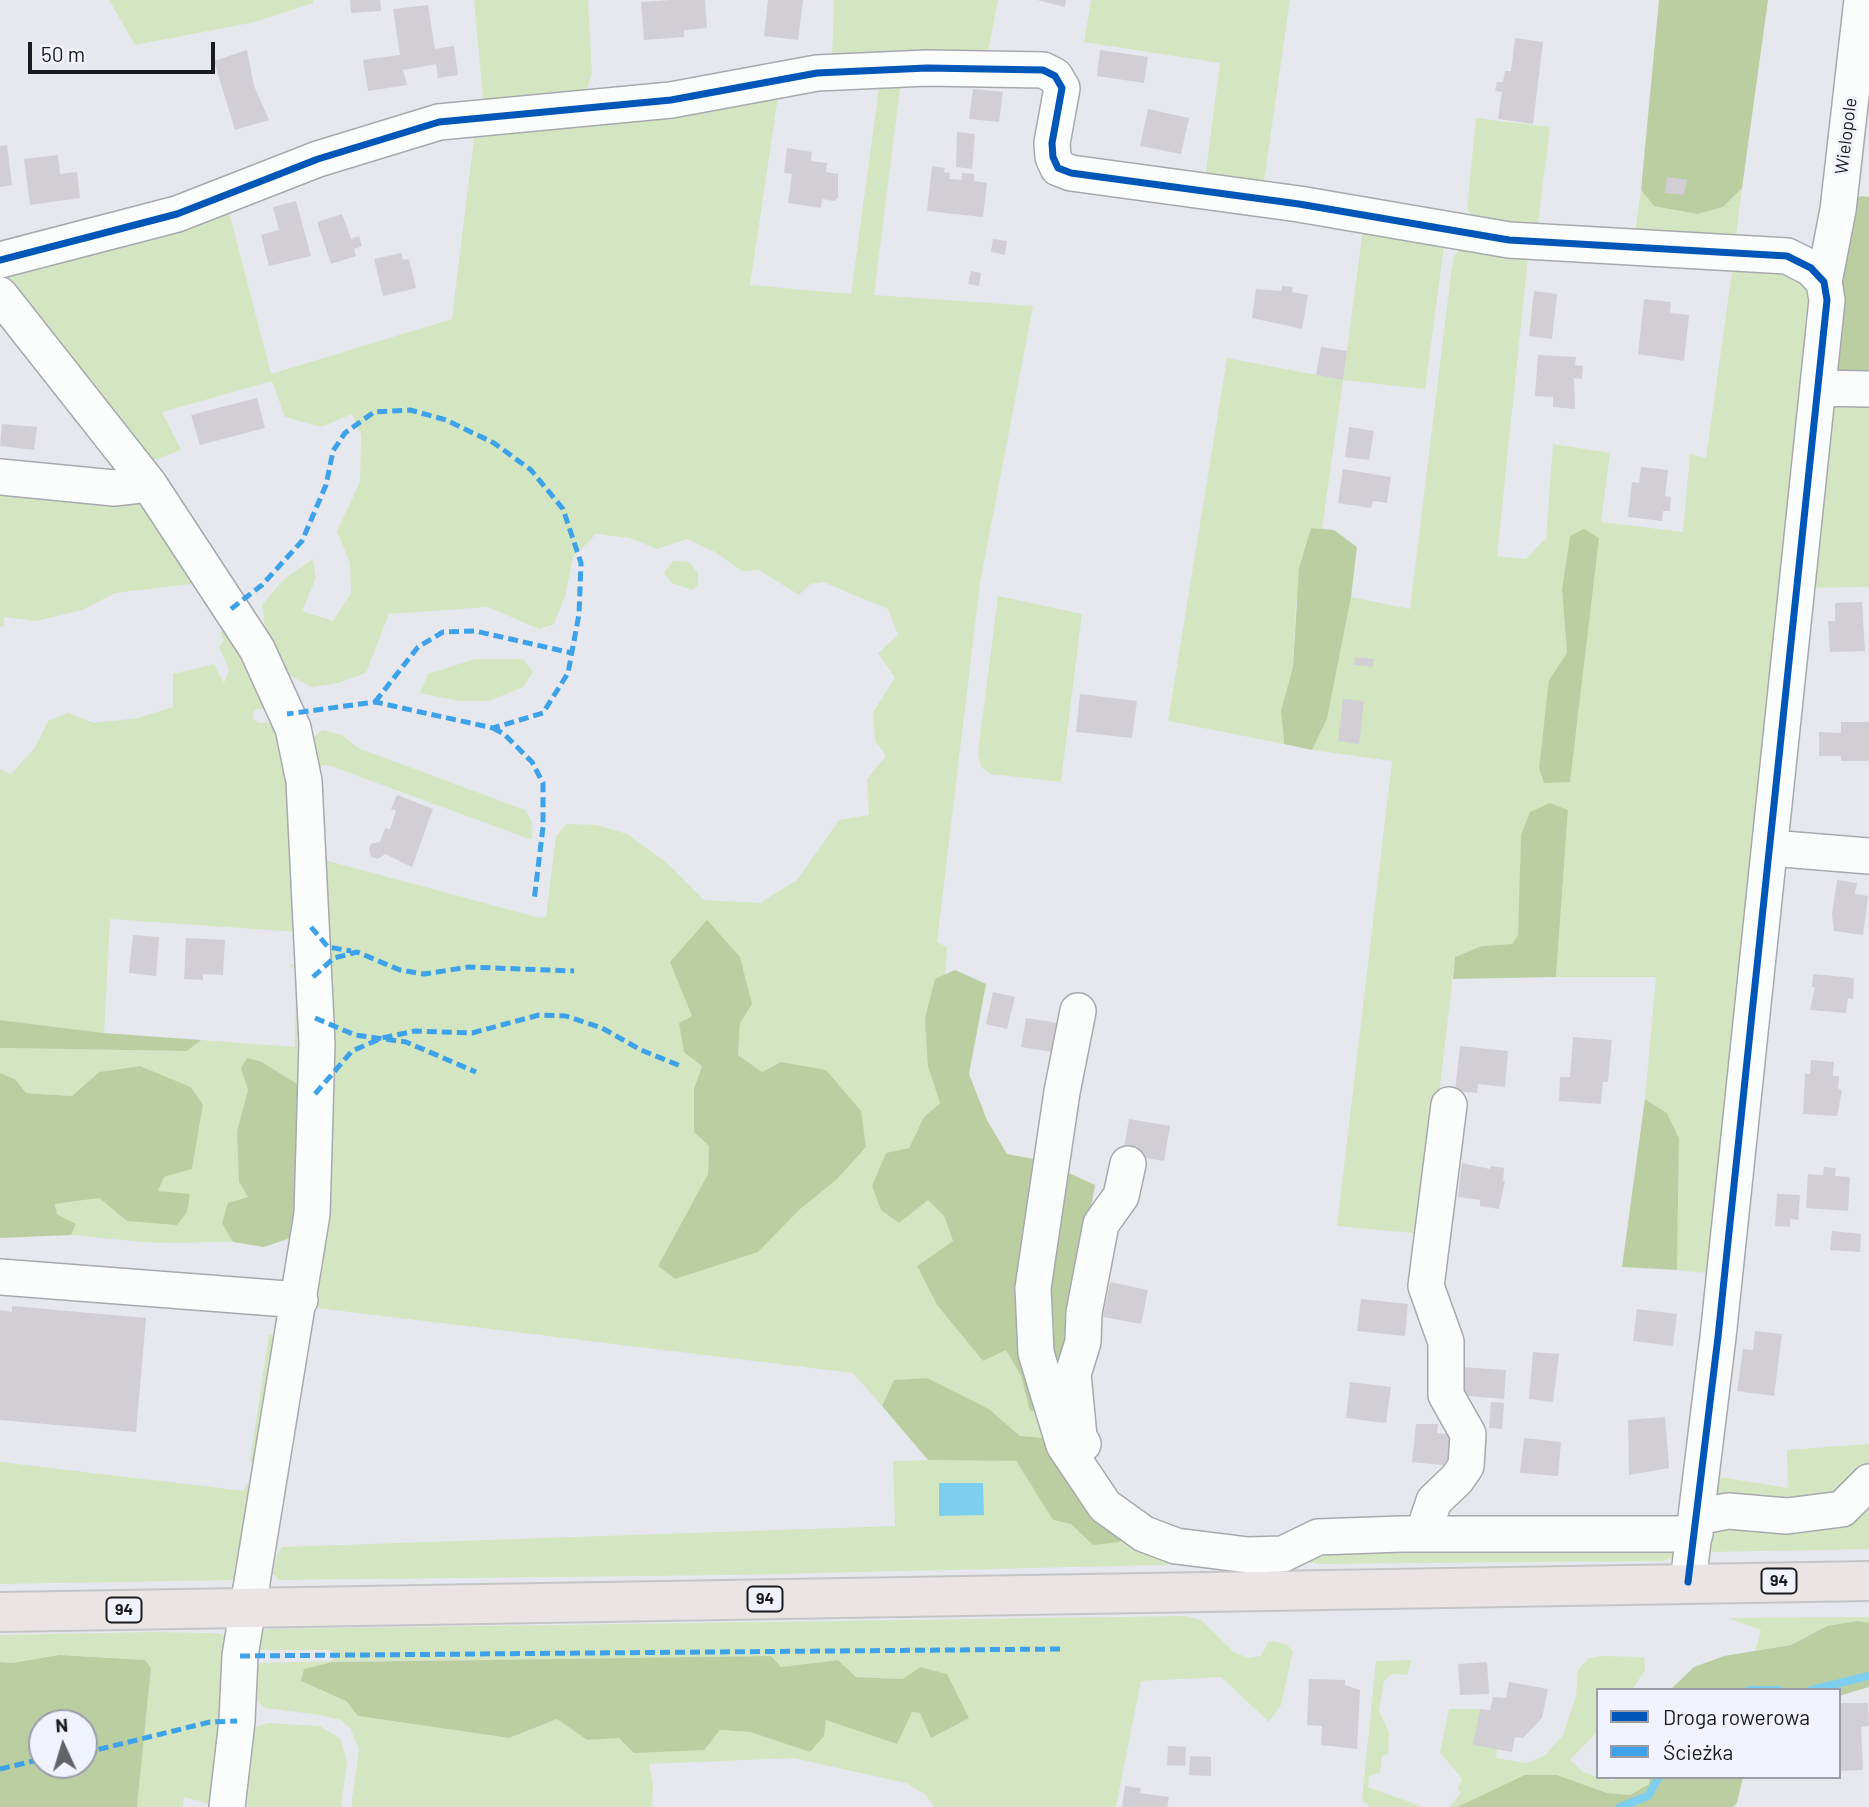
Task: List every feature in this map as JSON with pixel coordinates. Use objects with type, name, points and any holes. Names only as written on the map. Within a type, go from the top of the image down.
[{"type":"main road","name":"94","points":[[0,1612],[1869,1581]]},
{"type":"street","name":"Wielopole","points":[[1688,1582],[1771,848],[1827,300],[1824,282],[1855,189],[1862,0]]},
{"type":"street","points":[[0,260],[177,214],[318,159],[439,122],[671,100],[817,74],[927,68],[1043,70],[1055,76],[1062,88],[1052,143],[1053,157],[1058,168],[1072,173],[1300,204],[1509,240],[1787,256],[1811,268],[1824,282]]},
{"type":"street","points":[[0,295],[149,484],[257,649],[293,728],[304,781],[317,1043],[312,1213],[300,1300],[240,1656],[237,1721],[227,1807]]},
{"type":"street","points":[[1818,388],[1869,389]]},
{"type":"street","points":[[0,477],[114,488],[149,484]]},
{"type":"street","points":[[1771,848],[1869,856]]},
{"type":"street","points":[[1079,1011],[1062,1092],[1033,1288],[1036,1353],[1064,1445],[1105,1506],[1144,1534],[1176,1546],[1248,1555],[1283,1554],[1318,1537],[1696,1526],[1728,1511],[1787,1516],[1842,1509],[1869,1482]]},
{"type":"street","points":[[1423,1534],[1434,1501],[1457,1479],[1466,1466],[1468,1434],[1446,1395],[1446,1342],[1426,1286],[1449,1105]]},
{"type":"street","points":[[1128,1164],[1121,1196],[1101,1224],[1084,1313],[1083,1342],[1073,1374],[1079,1437],[1106,1486],[1144,1534]]},
{"type":"street","points":[[0,1277],[300,1300]]},
{"type":"green space","points":[[109,0],[313,0],[313,3],[255,22],[135,45]]},
{"type":"green space","points":[[474,0],[588,0],[592,72],[587,90],[575,100],[481,105],[483,98]]},
{"type":"green space","points":[[834,0],[998,0],[988,52],[832,55]]},
{"type":"green space","points":[[1091,0],[1290,0],[1264,181],[1267,191],[1204,187],[1220,63],[1084,42]]},
{"type":"green space","points":[[1659,0],[1768,0],[1742,188],[1723,207],[1697,214],[1654,206],[1641,190]]},
{"type":"green space","points":[[901,80],[874,295],[1033,306],[980,583],[937,942],[947,947],[945,975],[935,979],[928,1067],[940,1103],[924,1117],[909,1148],[929,1200],[944,1216],[953,1241],[917,1266],[937,1305],[983,1361],[1006,1349],[1021,1376],[1030,1410],[1044,1410],[1057,1439],[1020,1436],[989,1409],[927,1378],[895,1380],[882,1406],[853,1373],[317,1308],[329,1214],[335,1036],[321,859],[540,918],[546,917],[556,836],[567,824],[597,825],[627,834],[668,864],[704,900],[760,903],[797,880],[839,820],[869,815],[867,779],[886,756],[875,741],[873,712],[895,678],[878,653],[898,635],[888,609],[823,582],[810,584],[799,595],[759,570],[742,571],[715,552],[687,539],[657,549],[630,538],[596,534],[573,557],[565,596],[554,624],[539,629],[488,607],[389,614],[366,673],[338,683],[312,687],[277,668],[266,635],[262,605],[284,579],[313,559],[316,578],[302,611],[333,621],[351,593],[350,563],[337,531],[360,482],[361,435],[352,414],[321,427],[285,417],[272,381],[162,412],[181,450],[149,462],[5,280],[10,269],[227,204],[271,374],[452,319],[476,122],[779,90],[750,285],[851,294],[880,81]],"holes":[[[693,1016],[740,1023],[738,1055],[762,1072],[836,1180],[799,1210],[675,1279],[658,1266],[708,1174],[709,1146],[694,1131],[694,1089],[702,1066],[679,1023]]]},
{"type":"green space","points":[[1476,118],[1550,127],[1537,231],[1476,222],[1467,208]]},
{"type":"green space","points":[[1742,188],[1735,244],[1634,240],[1641,190],[1654,206],[1723,207]]},
{"type":"green space","points":[[1869,197],[1869,381],[1836,375],[1847,208],[1852,199]]},
{"type":"green space","points":[[1364,222],[1444,246],[1425,389],[1343,380]]},
{"type":"green space","points":[[1463,247],[1529,247],[1497,556],[1526,559],[1546,538],[1553,444],[1610,453],[1601,522],[1683,532],[1690,454],[1706,458],[1732,272],[1736,265],[1792,269],[1814,288],[1716,1274],[1677,1270],[1679,1138],[1667,1113],[1645,1099],[1656,977],[1556,977],[1568,810],[1521,835],[1519,934],[1512,944],[1482,946],[1455,957],[1423,1234],[1337,1226],[1392,761],[1312,750],[1327,719],[1351,597],[1410,609],[1454,256]],"holes":[[[1570,536],[1569,782],[1549,680],[1567,653],[1562,588]]]},
{"type":"green space","points":[[1227,358],[1343,380],[1322,529],[1311,528],[1296,604],[1293,667],[1281,710],[1284,744],[1168,721]]},
{"type":"green space","points":[[1869,403],[1869,587],[1806,588],[1830,405]]},
{"type":"green space","points":[[0,483],[137,496],[200,583],[115,593],[82,610],[36,621],[4,617],[4,626],[0,627]]},
{"type":"green space","points":[[1311,528],[1334,530],[1357,547],[1351,597],[1327,719],[1312,750],[1284,744],[1281,710],[1293,667],[1299,568]]},
{"type":"green space","points":[[1584,529],[1599,538],[1570,782],[1544,783],[1539,768],[1549,680],[1567,653],[1562,589],[1570,536]]},
{"type":"green space","points":[[673,561],[689,562],[698,573],[698,586],[692,590],[672,583],[664,573]]},
{"type":"green space","points":[[998,596],[1082,614],[1061,782],[991,774],[981,767],[978,752]]},
{"type":"green space","points":[[224,629],[231,631],[272,708],[254,710],[253,719],[259,723],[279,722],[295,797],[287,800],[291,820],[299,932],[110,919],[104,1033],[0,1020],[0,769],[11,774],[34,749],[48,721],[68,713],[94,723],[138,718],[173,707],[173,674],[214,664],[224,683],[229,670],[219,647],[224,640],[220,633]]},
{"type":"green space","points":[[475,659],[523,659],[533,672],[523,687],[489,701],[458,701],[420,693],[428,674]]},
{"type":"green space","points":[[322,730],[342,735],[358,748],[525,810],[532,822],[532,840],[328,765],[312,767],[310,754],[315,736]]},
{"type":"green space","points":[[1550,803],[1568,810],[1556,977],[1453,979],[1455,957],[1482,946],[1512,944],[1518,935],[1521,835],[1530,812]]},
{"type":"green space","points":[[707,920],[740,957],[752,1004],[740,1023],[738,1055],[762,1072],[781,1062],[826,1070],[861,1111],[866,1147],[836,1180],[799,1210],[758,1252],[675,1279],[658,1266],[708,1174],[709,1146],[694,1132],[694,1089],[702,1066],[684,1052],[679,1023],[692,1016],[670,962]]},
{"type":"green space","points":[[289,964],[300,965],[310,1092],[262,1062],[248,1090],[237,1131],[248,1197],[222,1223],[233,1242],[155,1243],[71,1235],[76,1224],[57,1214],[55,1204],[99,1198],[127,1221],[157,1192],[164,1177],[192,1169],[203,1105],[191,1087],[140,1066],[99,1072],[72,1096],[26,1093],[15,1079],[0,1073],[0,1048],[187,1051],[201,1040],[295,1047],[296,971]]},
{"type":"green space","points":[[955,970],[986,984],[969,1074],[987,1120],[1007,1154],[1044,1161],[1044,1410],[1030,1411],[1021,1376],[1006,1350],[983,1361],[937,1305],[917,1266],[953,1241],[944,1216],[928,1200],[899,1223],[881,1210],[872,1186],[886,1153],[909,1148],[924,1117],[940,1103],[928,1067],[925,1018],[935,979]]},
{"type":"green space","points":[[0,1020],[104,1033],[201,1040],[187,1051],[0,1048]]},
{"type":"green space","points":[[247,1058],[262,1062],[310,1092],[296,1236],[264,1247],[233,1242],[222,1223],[228,1203],[248,1197],[239,1182],[237,1131],[248,1090],[241,1068]]},
{"type":"green space","points":[[140,1066],[191,1087],[203,1105],[192,1169],[164,1177],[158,1191],[190,1194],[187,1212],[177,1225],[127,1221],[99,1198],[55,1204],[57,1214],[76,1224],[71,1235],[0,1238],[0,1073],[15,1079],[26,1093],[72,1096],[99,1072]]},
{"type":"green space","points":[[1645,1099],[1667,1113],[1679,1138],[1677,1270],[1622,1267]]},
{"type":"green space","points":[[1060,1169],[1095,1185],[1057,1394],[1044,1328]]},
{"type":"green space","points":[[269,1334],[275,1335],[280,1343],[263,1460],[250,1461]]},
{"type":"green space","points":[[927,1378],[989,1409],[1020,1436],[1057,1439],[1126,1532],[1120,1542],[1093,1545],[1071,1524],[1053,1520],[1016,1461],[928,1460],[882,1406],[894,1380]]},
{"type":"green space","points":[[1869,1444],[1869,1464],[1855,1488],[1839,1501],[1712,1501],[1713,1476],[1788,1488],[1787,1450]]},
{"type":"green space","points":[[893,1461],[1016,1461],[1053,1520],[1071,1524],[1093,1545],[1126,1532],[1202,1564],[733,1575],[280,1580],[273,1574],[276,1556],[282,1547],[895,1526]]},
{"type":"green space","points":[[0,1462],[245,1491],[246,1484],[255,1490],[236,1580],[0,1584]]},
{"type":"green space","points":[[1869,1499],[1869,1549],[1713,1552],[1708,1545],[1710,1530]]},
{"type":"green space","points":[[1681,1547],[1673,1558],[1661,1561],[1321,1564],[1310,1562],[1308,1556],[1310,1549]]},
{"type":"green space","points":[[1185,1616],[1201,1620],[1234,1652],[1248,1658],[1261,1656],[1269,1641],[1286,1644],[1293,1651],[1281,1705],[1269,1722],[1221,1677],[1141,1681],[1116,1807],[934,1807],[925,1794],[906,1783],[793,1758],[649,1764],[653,1784],[652,1807],[351,1807],[359,1749],[350,1728],[341,1720],[320,1715],[265,1708],[255,1699],[254,1669],[261,1663],[333,1661],[331,1650],[254,1650],[254,1632],[272,1629]],"holes":[[[771,1656],[780,1667],[838,1660],[856,1677],[903,1679],[920,1668],[920,1713],[912,1712],[897,1744],[825,1719],[810,1752],[750,1732],[720,1730],[587,1740],[557,1719],[509,1738],[358,1716],[346,1701],[333,1662]]]},
{"type":"green space","points":[[1869,1617],[1869,1623],[1827,1626],[1791,1645],[1755,1651],[1761,1630],[1728,1618]]},
{"type":"green space","points":[[1858,1621],[1869,1623],[1869,1687],[1841,1695],[1841,1688],[1672,1688],[1694,1667],[1724,1656],[1791,1645],[1827,1626]]},
{"type":"green space","points":[[212,1633],[221,1634],[229,1640],[221,1807],[184,1797],[183,1807],[137,1807],[151,1669],[145,1660],[59,1655],[12,1663],[0,1662],[0,1635]]},
{"type":"green space","points":[[59,1655],[145,1660],[151,1668],[137,1807],[0,1807],[0,1662],[12,1663]]},
{"type":"green space","points":[[771,1656],[781,1667],[838,1660],[856,1677],[903,1679],[920,1667],[947,1674],[969,1718],[931,1738],[920,1713],[912,1712],[897,1744],[826,1720],[824,1736],[810,1752],[750,1732],[720,1730],[704,1750],[634,1753],[619,1738],[587,1740],[557,1719],[509,1738],[358,1716],[346,1701],[301,1681],[304,1669],[333,1662]]},
{"type":"green space","points":[[1644,1657],[1645,1670],[1633,1688],[1596,1688],[1596,1733],[1570,1760],[1583,1772],[1596,1776],[1596,1779],[1650,1779],[1650,1784],[1630,1795],[1607,1793],[1557,1775],[1487,1793],[1457,1807],[1449,1807],[1461,1793],[1458,1788],[1462,1779],[1440,1752],[1449,1709],[1480,1709],[1474,1745],[1497,1749],[1496,1758],[1526,1763],[1544,1756],[1563,1735],[1576,1696],[1578,1670],[1589,1658]]},
{"type":"green space","points":[[1412,1660],[1407,1675],[1392,1674],[1384,1681],[1379,1711],[1389,1732],[1388,1754],[1382,1756],[1380,1773],[1369,1776],[1368,1787],[1423,1807],[1370,1807],[1362,1800],[1376,1661]]},
{"type":"green space","points":[[268,1723],[320,1726],[340,1738],[347,1761],[341,1807],[247,1807],[248,1747],[253,1728]]},
{"type":"green space","points":[[1525,1775],[1557,1775],[1607,1793],[1630,1795],[1649,1784],[1650,1779],[1743,1779],[1737,1803],[1733,1807],[1457,1807]]},
{"type":"water","points":[[939,1483],[983,1483],[984,1515],[939,1516]]},
{"type":"building","points":[[350,0],[380,0],[381,11],[351,13]]},
{"type":"building","points":[[705,0],[707,28],[684,30],[684,37],[644,40],[641,2]]},
{"type":"building","points":[[768,0],[803,0],[798,40],[764,36]]},
{"type":"building","points":[[1037,0],[1066,0],[1065,7]]},
{"type":"building","points":[[428,5],[435,49],[454,46],[458,75],[438,78],[436,64],[403,70],[407,85],[368,91],[363,60],[400,55],[393,9]]},
{"type":"building","points":[[1515,38],[1543,42],[1533,124],[1498,119],[1502,92],[1495,91],[1497,82],[1503,82],[1505,71],[1511,71]]},
{"type":"building","points":[[247,50],[254,86],[269,120],[235,130],[214,61]]},
{"type":"building","points":[[1100,50],[1148,57],[1144,83],[1097,76]]},
{"type":"building","points":[[973,89],[1003,92],[999,122],[969,119]]},
{"type":"building","points":[[1148,109],[1189,118],[1181,154],[1140,146]]},
{"type":"building","points":[[957,132],[975,134],[972,169],[956,167]]},
{"type":"building","points":[[7,145],[12,185],[0,187],[0,146]]},
{"type":"building","points":[[787,148],[812,152],[811,161],[827,163],[826,172],[838,174],[838,198],[834,201],[822,199],[821,208],[788,203],[792,174],[784,173]]},
{"type":"building","points":[[58,155],[60,174],[77,172],[80,198],[30,205],[24,159]]},
{"type":"building","points":[[932,166],[945,168],[944,172],[950,173],[949,179],[962,180],[962,173],[974,174],[974,181],[987,183],[983,217],[927,211]]},
{"type":"building","points":[[1667,177],[1687,180],[1684,195],[1665,193]]},
{"type":"building","points":[[296,201],[311,256],[269,266],[261,235],[279,230],[273,207]]},
{"type":"building","points":[[342,214],[351,239],[359,236],[362,246],[354,249],[356,256],[331,264],[317,222]]},
{"type":"building","points":[[993,239],[1007,241],[1005,255],[991,252]]},
{"type":"building","points":[[401,253],[403,260],[409,259],[416,288],[383,296],[374,259]]},
{"type":"building","points":[[971,271],[981,273],[979,286],[968,284]]},
{"type":"building","points":[[1282,286],[1293,287],[1292,292],[1308,295],[1302,329],[1252,318],[1256,289],[1281,291]]},
{"type":"building","points":[[1534,291],[1557,294],[1552,339],[1529,336]]},
{"type":"building","points":[[1644,299],[1671,302],[1670,313],[1689,315],[1684,361],[1638,354]]},
{"type":"building","points":[[1321,347],[1347,351],[1343,380],[1316,375]]},
{"type":"building","points":[[1538,355],[1576,357],[1575,365],[1583,366],[1582,379],[1574,378],[1575,409],[1553,407],[1553,397],[1535,396]]},
{"type":"building","points":[[257,398],[265,428],[200,445],[191,415]]},
{"type":"building","points":[[2,424],[37,427],[34,450],[0,446]]},
{"type":"building","points":[[1349,427],[1374,431],[1369,460],[1345,457]]},
{"type":"building","points":[[1641,467],[1668,470],[1665,496],[1671,497],[1670,511],[1663,511],[1662,521],[1628,517],[1632,482],[1639,483]]},
{"type":"building","points":[[1343,469],[1391,477],[1387,503],[1373,501],[1371,508],[1338,503]]},
{"type":"building","points":[[1862,602],[1865,651],[1830,652],[1828,621],[1835,621],[1835,603]]},
{"type":"building","points":[[1355,657],[1374,659],[1373,667],[1354,665]]},
{"type":"building","points":[[1080,694],[1137,701],[1132,738],[1076,732]]},
{"type":"building","points":[[1343,699],[1364,701],[1359,744],[1338,741]]},
{"type":"building","points":[[1841,722],[1869,722],[1869,761],[1841,761],[1841,756],[1819,756],[1819,732],[1841,733]]},
{"type":"building","points":[[397,795],[433,809],[412,867],[385,854],[378,859],[371,857],[369,850],[371,844],[380,842],[385,828],[390,829],[396,811],[391,809]]},
{"type":"building","points":[[1837,880],[1857,883],[1855,894],[1868,896],[1863,935],[1834,931],[1832,914]]},
{"type":"building","points":[[133,935],[159,937],[156,976],[129,973]]},
{"type":"building","points":[[186,938],[225,940],[223,975],[203,974],[203,980],[184,979]]},
{"type":"building","points":[[1813,974],[1854,978],[1853,999],[1848,998],[1846,1013],[1810,1010],[1815,987],[1812,987]]},
{"type":"building","points":[[993,992],[1015,997],[1007,1029],[986,1024]]},
{"type":"building","points":[[1026,1018],[1058,1023],[1053,1052],[1021,1047]]},
{"type":"building","points":[[1573,1037],[1612,1040],[1608,1082],[1603,1082],[1601,1104],[1559,1101],[1560,1077],[1570,1077]]},
{"type":"building","points":[[1460,1046],[1508,1051],[1505,1087],[1478,1084],[1477,1093],[1455,1091]]},
{"type":"building","points":[[1811,1060],[1834,1062],[1833,1076],[1839,1076],[1838,1088],[1842,1091],[1837,1116],[1803,1114],[1805,1074],[1810,1074]]},
{"type":"building","points":[[1129,1119],[1170,1126],[1164,1161],[1123,1154]]},
{"type":"building","points":[[1462,1163],[1490,1169],[1491,1166],[1504,1168],[1505,1181],[1499,1209],[1480,1206],[1480,1200],[1458,1197]]},
{"type":"building","points":[[1824,1167],[1836,1168],[1835,1176],[1850,1177],[1848,1211],[1806,1208],[1808,1174],[1823,1175]]},
{"type":"building","points":[[1777,1194],[1800,1195],[1798,1220],[1790,1219],[1790,1227],[1775,1226]]},
{"type":"building","points":[[1832,1231],[1861,1234],[1860,1252],[1830,1250]]},
{"type":"building","points":[[1110,1282],[1148,1290],[1141,1324],[1103,1317]]},
{"type":"building","points":[[1361,1299],[1408,1304],[1405,1336],[1357,1331]]},
{"type":"building","points":[[12,1306],[146,1318],[136,1432],[0,1420],[0,1310],[12,1312]]},
{"type":"building","points":[[1637,1309],[1677,1314],[1673,1346],[1633,1341]]},
{"type":"building","points":[[1755,1331],[1782,1334],[1774,1396],[1737,1391],[1743,1349],[1753,1350]]},
{"type":"building","points":[[1533,1352],[1559,1354],[1553,1402],[1529,1399]]},
{"type":"building","points":[[1461,1367],[1506,1370],[1504,1399],[1458,1395]]},
{"type":"building","points":[[1350,1382],[1391,1387],[1386,1423],[1346,1418]]},
{"type":"building","points":[[1491,1402],[1504,1403],[1502,1429],[1489,1428]]},
{"type":"building","points":[[1665,1417],[1669,1468],[1629,1475],[1628,1420]]},
{"type":"building","points":[[1416,1424],[1438,1424],[1437,1433],[1455,1435],[1452,1466],[1412,1462]]},
{"type":"building","points":[[1524,1438],[1561,1442],[1558,1476],[1520,1473]]},
{"type":"building","points":[[1487,1662],[1489,1694],[1460,1695],[1458,1664]]},
{"type":"building","points":[[1309,1679],[1345,1680],[1345,1685],[1360,1690],[1357,1749],[1321,1745],[1322,1726],[1307,1725]]},
{"type":"building","points":[[1509,1682],[1548,1689],[1542,1718],[1523,1738],[1515,1737],[1512,1752],[1473,1745],[1480,1709],[1490,1710],[1493,1697],[1506,1698]]},
{"type":"building","points":[[1841,1703],[1868,1703],[1869,1726],[1861,1727],[1863,1770],[1841,1771]]},
{"type":"building","points":[[1168,1746],[1186,1747],[1185,1766],[1167,1765]]},
{"type":"building","points":[[1190,1756],[1211,1757],[1211,1776],[1189,1775]]},
{"type":"building","points":[[1125,1786],[1141,1788],[1140,1793],[1169,1797],[1167,1807],[1122,1807]]},
{"type":"waterway","points":[[1819,1688],[1869,1676]]},
{"type":"waterway","points":[[1620,1807],[1648,1796],[1658,1779]]},
{"type":"marked path","points":[[231,609],[262,585],[302,541],[326,485],[333,451],[345,433],[374,412],[410,410],[446,420],[494,443],[531,470],[563,509],[581,563],[579,614],[568,673],[543,713],[493,728],[375,702],[287,714]]},
{"type":"marked path","points":[[375,702],[418,647],[443,632],[475,631],[572,653]]},
{"type":"marked path","points":[[493,728],[504,734],[532,762],[543,783],[543,827],[534,901]]},
{"type":"marked path","points":[[311,927],[328,947],[351,951]]},
{"type":"marked path","points":[[313,977],[334,958],[357,952],[400,970],[424,974],[469,967],[574,971]]},
{"type":"marked path","points":[[315,1094],[352,1051],[382,1038],[415,1031],[472,1033],[539,1015],[566,1016],[602,1028],[641,1050],[683,1067]]},
{"type":"marked path","points":[[315,1018],[355,1035],[406,1042],[476,1072]]},
{"type":"marked path","points":[[240,1656],[1063,1649]]},
{"type":"marked path","points":[[98,1750],[210,1722],[237,1721]]},
{"type":"marked path","points":[[0,1769],[28,1762]]},
{"type":"cycle path","points":[[0,260],[177,214],[318,159],[439,122],[671,100],[817,73],[927,68],[1043,70],[1055,76],[1062,88],[1052,143],[1053,157],[1058,168],[1071,173],[1299,204],[1509,240],[1787,256],[1811,268],[1824,282],[1827,300],[1718,1337],[1688,1582]]}]
